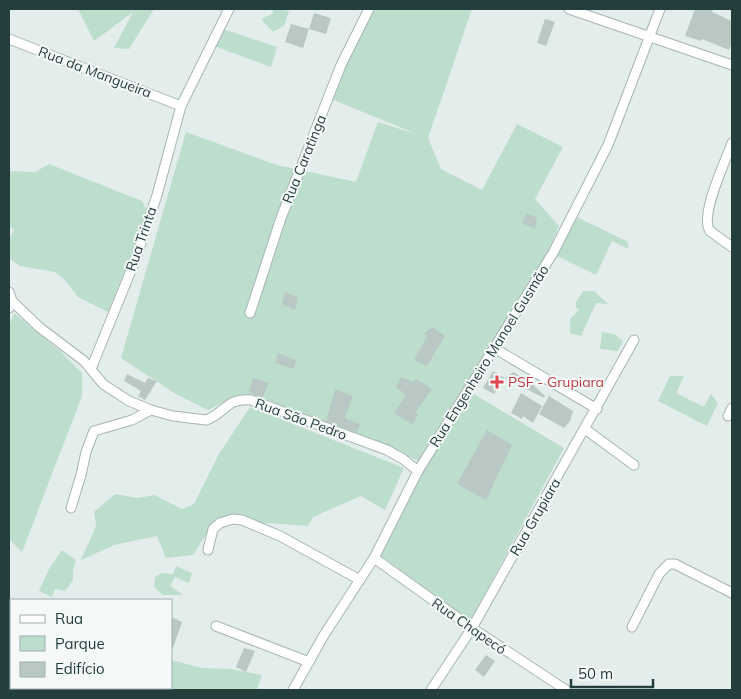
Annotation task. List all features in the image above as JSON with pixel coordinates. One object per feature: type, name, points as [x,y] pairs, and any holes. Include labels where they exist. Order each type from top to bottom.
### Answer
[{"type":"street","name":"Rua Trinta","points":[[91,369],[136,258],[157,195],[181,106],[229,9]]},
{"type":"street","name":"Rua Caratinga","points":[[250,313],[281,218],[342,65],[369,9]]},
{"type":"street","points":[[569,9],[732,65]]},
{"type":"street","name":"Rua Engenheiro Manoel Gusmão","points":[[293,690],[324,635],[374,558],[418,471],[553,253],[608,145],[660,9]]},
{"type":"street","name":"Rua da Mangueira","points":[[9,39],[181,106]]},
{"type":"street","points":[[732,143],[708,207],[708,228],[732,247]]},
{"type":"street","name":"Rua São Pedro","points":[[10,300],[39,327],[84,361],[104,384],[129,401],[151,410],[189,419],[206,420],[236,400],[251,400],[387,450],[403,459],[418,471]]},
{"type":"street","name":"Rua Grupiara","points":[[431,690],[472,628],[597,409],[634,340]]},
{"type":"street","points":[[494,348],[597,409]]},
{"type":"street","points":[[71,508],[94,430],[132,420],[151,410]]},
{"type":"street","points":[[585,430],[634,465]]},
{"type":"street","points":[[208,550],[214,529],[220,523],[233,519],[242,520],[280,536],[360,580]]},
{"type":"street","name":"Rua Chapecó","points":[[374,558],[472,628],[566,690]]},
{"type":"street","points":[[632,627],[659,574],[669,564],[675,564],[732,594]]},
{"type":"street","points":[[216,626],[309,662]]},
{"type":"green space","points":[[78,9],[154,9],[129,49],[114,48],[133,12],[94,41]]},
{"type":"green space","points":[[274,9],[289,11],[284,26],[273,32],[261,19],[272,14]]},
{"type":"green space","points":[[372,9],[472,9],[428,138],[441,169],[482,190],[517,124],[563,147],[535,199],[559,226],[536,281],[419,461],[273,402],[237,395],[208,410],[176,394],[121,358],[186,132],[277,165],[356,182],[378,122],[419,135],[329,98]]},
{"type":"green space","points":[[223,29],[277,47],[271,67],[214,46]]},
{"type":"green space","points":[[49,164],[142,201],[147,211],[108,312],[78,297],[65,280],[55,272],[20,266],[9,258],[9,239],[14,230],[9,226],[9,171],[35,172]]},
{"type":"green space","points":[[575,216],[628,242],[628,249],[612,241],[596,275],[555,255]]},
{"type":"green space","points":[[583,291],[594,291],[608,304],[596,303],[581,336],[570,333],[570,319],[579,310],[576,308],[576,302]]},
{"type":"green space","points":[[14,313],[62,353],[82,373],[82,396],[22,552],[9,539],[9,326]]},
{"type":"green space","points":[[602,332],[614,334],[623,341],[618,351],[600,349]]},
{"type":"green space","points":[[670,376],[684,376],[676,393],[704,407],[711,394],[718,403],[707,426],[658,401]]},
{"type":"green space","points":[[472,393],[564,448],[470,621],[380,555],[419,473]]},
{"type":"green space","points":[[250,407],[404,468],[385,510],[361,496],[313,517],[308,526],[216,519],[193,555],[166,558],[157,536],[114,545],[81,560],[96,526],[94,512],[115,494],[138,498],[154,495],[182,509],[194,504],[219,454]]},
{"type":"green space","points":[[62,550],[76,560],[73,580],[65,591],[55,589],[52,597],[39,591],[49,569]]},
{"type":"green space","points":[[176,566],[192,573],[189,583],[175,577],[170,586],[183,595],[163,595],[154,587],[155,577],[162,573],[173,574]]},
{"type":"green space","points":[[172,660],[202,668],[231,669],[262,675],[257,689],[145,690],[144,689],[172,689]]},
{"type":"building","points":[[695,9],[713,9],[712,12],[732,21],[732,42],[729,50],[702,39],[701,41],[685,36]]},
{"type":"building","points":[[314,13],[331,18],[326,34],[309,29]]},
{"type":"building","points":[[545,19],[555,22],[546,46],[537,43]]},
{"type":"building","points":[[291,24],[309,29],[303,48],[285,42]]},
{"type":"building","points":[[527,213],[537,218],[535,229],[522,223]]},
{"type":"building","points":[[285,292],[298,297],[295,310],[282,305]]},
{"type":"building","points":[[432,327],[445,336],[427,366],[414,360],[427,336],[424,334]]},
{"type":"building","points":[[278,353],[296,360],[294,369],[275,363]]},
{"type":"building","points":[[493,371],[505,378],[494,394],[483,388]]},
{"type":"building","points":[[513,372],[529,381],[545,396],[544,398],[505,378]]},
{"type":"building","points":[[127,374],[145,383],[148,378],[157,381],[145,400],[138,396],[141,391],[124,381]]},
{"type":"building","points":[[401,377],[414,382],[416,379],[432,389],[415,413],[418,414],[413,425],[394,413],[406,395],[396,387]]},
{"type":"building","points":[[253,378],[269,383],[262,398],[249,392]]},
{"type":"building","points":[[335,389],[353,396],[345,418],[360,424],[357,432],[326,421]]},
{"type":"building","points":[[521,393],[542,406],[533,423],[523,416],[522,419],[511,413]]},
{"type":"building","points":[[549,396],[573,411],[570,421],[564,428],[539,414]]},
{"type":"building","points":[[487,430],[512,445],[486,500],[457,484]]},
{"type":"building","points":[[172,617],[182,622],[172,648]]},
{"type":"building","points":[[244,648],[255,651],[246,672],[236,667]]},
{"type":"building","points":[[486,655],[495,661],[484,677],[475,670]]},
{"type":"place","name":"PSF - Grupiara","points":[[497,382]]}]
